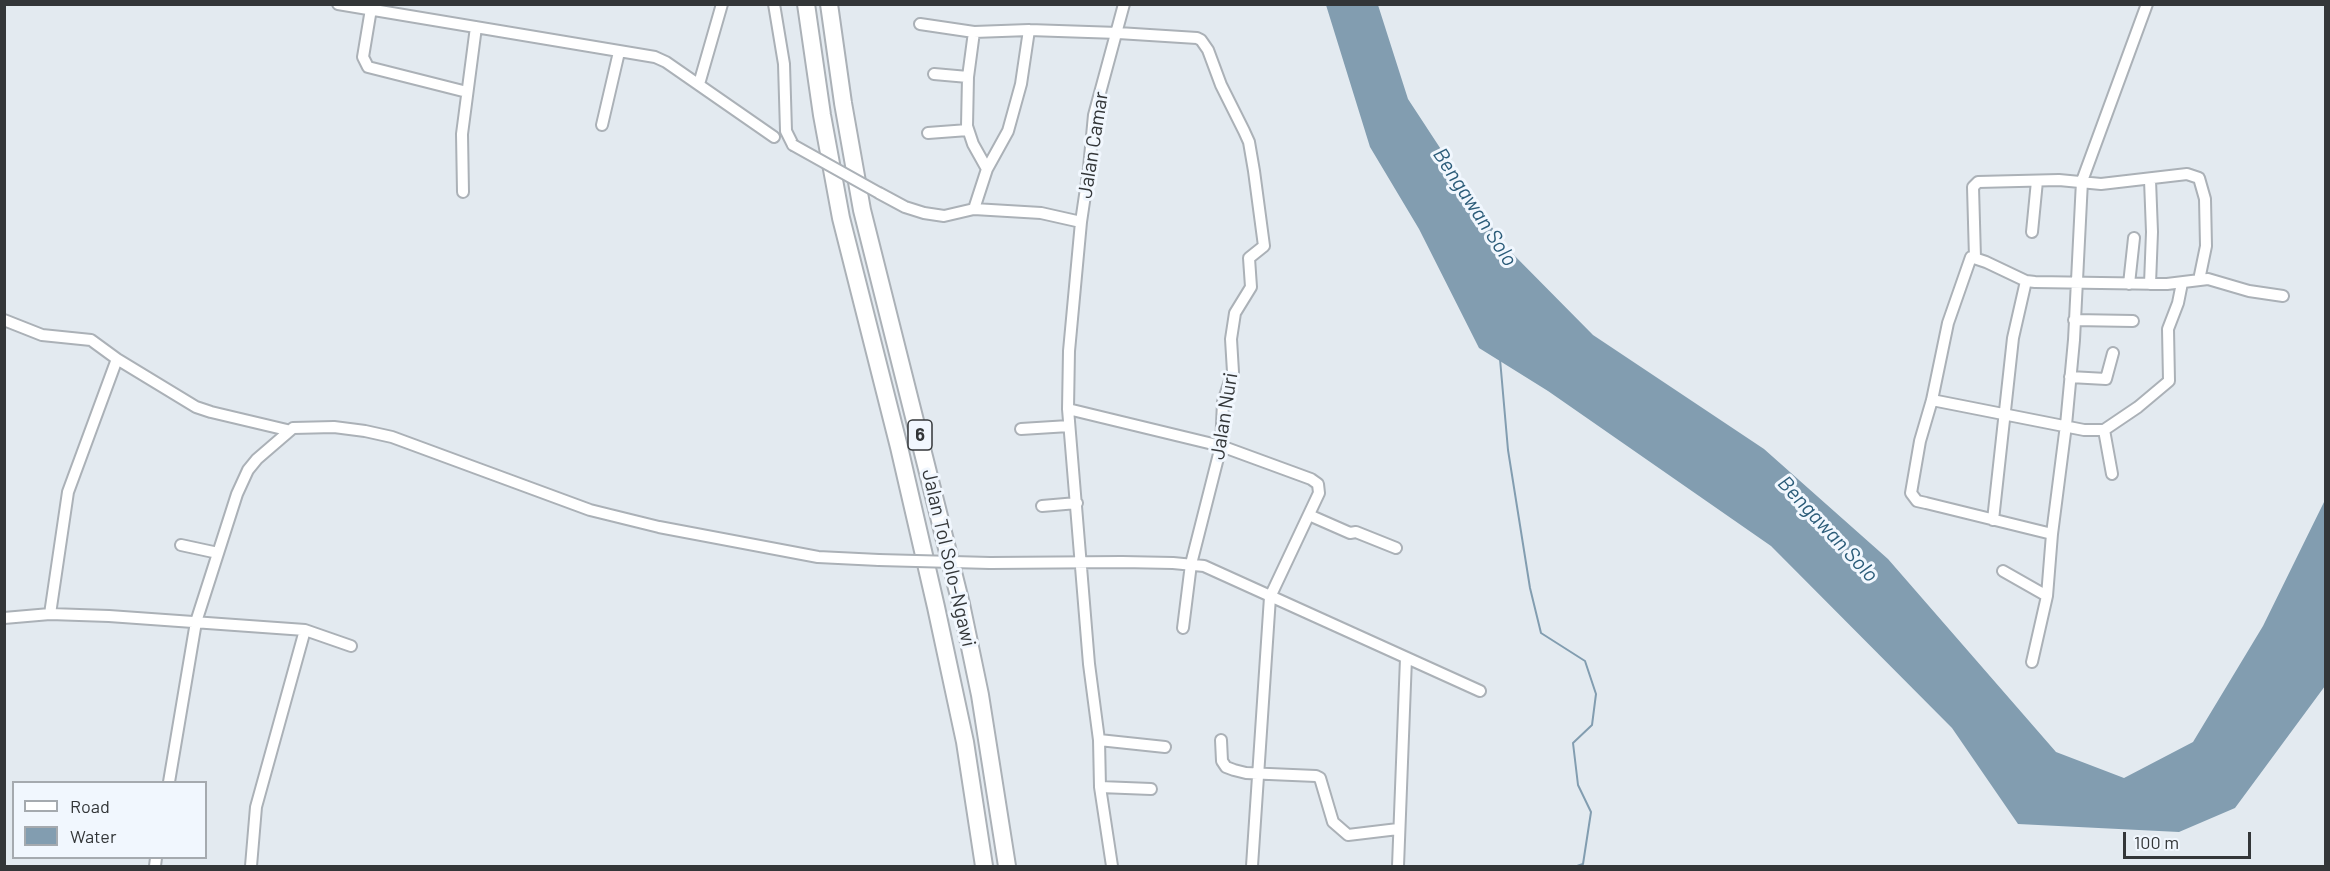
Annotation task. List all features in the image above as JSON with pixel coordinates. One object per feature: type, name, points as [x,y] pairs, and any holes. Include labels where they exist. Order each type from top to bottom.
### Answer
[{"type":"highway","name":"Jalan Tol Solo–Ngawi","points":[[806,4],[822,115],[841,218],[899,447],[941,630],[965,742],[984,867]]},
{"type":"highway","name":"Jalan Tol Solo–Ngawi","points":[[829,4],[843,103],[862,210],[961,604],[980,694],[1007,867]]},
{"type":"street","points":[[338,4],[660,60],[699,84],[774,137]]},
{"type":"street","points":[[699,84],[722,4]]},
{"type":"street","points":[[774,4],[784,64],[786,131],[794,145],[905,207],[924,213],[944,216],[974,209],[1041,213],[1080,222]]},
{"type":"street","name":"Jalan Camar","points":[[1112,867],[1100,787],[1099,740],[1089,664],[1068,409],[1069,351],[1080,222],[1089,168],[1094,115],[1124,4]]},
{"type":"street","points":[[2032,662],[2047,596],[2052,534],[2066,425],[2082,181],[2147,4]]},
{"type":"street","points":[[371,9],[363,53],[363,60],[368,67],[467,92]]},
{"type":"street","points":[[920,24],[974,32],[1029,30],[1118,33]]},
{"type":"street","points":[[463,192],[462,134],[476,27]]},
{"type":"street","points":[[974,209],[987,169],[1008,131],[1021,84],[1029,30]]},
{"type":"street","points":[[974,32],[968,77],[968,130],[987,169]]},
{"type":"street","name":"Jalan Nuri","points":[[1118,33],[1193,37],[1202,40],[1221,85],[1244,130],[1254,171],[1264,246],[1249,258],[1251,287],[1235,313],[1231,339],[1233,372],[1223,402],[1221,446],[1191,564],[1183,628]]},
{"type":"street","points":[[602,125],[619,52]]},
{"type":"street","points":[[934,74],[968,77]]},
{"type":"street","points":[[928,133],[968,130]]},
{"type":"street","points":[[1975,258],[1974,183],[1984,181],[2082,181],[2101,184],[2187,174],[2199,178],[2202,183],[2207,227],[2206,246],[2199,280]]},
{"type":"street","points":[[2150,180],[2152,232],[2150,284]]},
{"type":"street","points":[[2032,232],[2037,181]]},
{"type":"street","points":[[2129,284],[2134,238]]},
{"type":"street","points":[[2052,534],[1917,501],[1911,493],[1920,441],[1932,400],[1948,323],[1971,257],[2026,281],[2150,284],[2208,279],[2249,291],[2283,296]]},
{"type":"street","points":[[1993,520],[2013,338],[2026,281]]},
{"type":"street","points":[[1932,400],[2092,431],[2104,430],[2138,407],[2169,381],[2168,329],[2178,303],[2182,283]]},
{"type":"street","points":[[4,320],[42,335],[88,339],[196,407],[211,412],[287,430],[303,426],[334,427],[392,437],[590,510],[628,520],[818,557],[990,563],[1191,564],[1217,570],[1270,597],[1480,691]]},
{"type":"street","points":[[2074,320],[2133,321]]},
{"type":"street","points":[[2070,377],[2106,379],[2113,353]]},
{"type":"street","points":[[50,614],[68,492],[117,359]]},
{"type":"street","points":[[1068,409],[1221,446],[1314,480],[1318,484],[1318,493],[1270,597],[1252,867]]},
{"type":"street","points":[[1021,429],[1069,426]]},
{"type":"street","points":[[169,781],[196,622],[237,494],[248,470],[287,430]]},
{"type":"street","points":[[2104,430],[2112,474]]},
{"type":"street","points":[[1042,506],[1077,503]]},
{"type":"street","points":[[1308,515],[1350,533],[1356,532],[1396,548]]},
{"type":"street","points":[[181,545],[218,553]]},
{"type":"street","points":[[2003,571],[2047,596]]},
{"type":"street","points":[[4,618],[50,614],[305,630],[351,646]]},
{"type":"street","points":[[251,867],[256,807],[305,630]]},
{"type":"street","points":[[1398,867],[1406,658]]},
{"type":"street","points":[[1099,740],[1166,747]]},
{"type":"street","points":[[1221,740],[1221,758],[1224,766],[1234,770],[1320,778],[1333,822],[1348,835],[1398,830]]},
{"type":"street","points":[[1100,787],[1151,789]]},
{"type":"water","name":"Bengawan Solo","points":[[1326,5],[1378,5],[1408,99],[1503,244],[1593,335],[1764,449],[1888,559],[2056,752],[2124,778],[2193,742],[2263,626],[2325,500],[2325,686],[2235,808],[2179,832],[2018,824],[1952,728],[1771,546],[1548,391],[1479,348],[1419,229],[1370,147]]},
{"type":"waterway","points":[[1500,359],[1508,450],[1530,588],[1541,633],[1585,661],[1596,694],[1592,725],[1573,743],[1578,785],[1591,812],[1583,864],[1577,866]]}]
